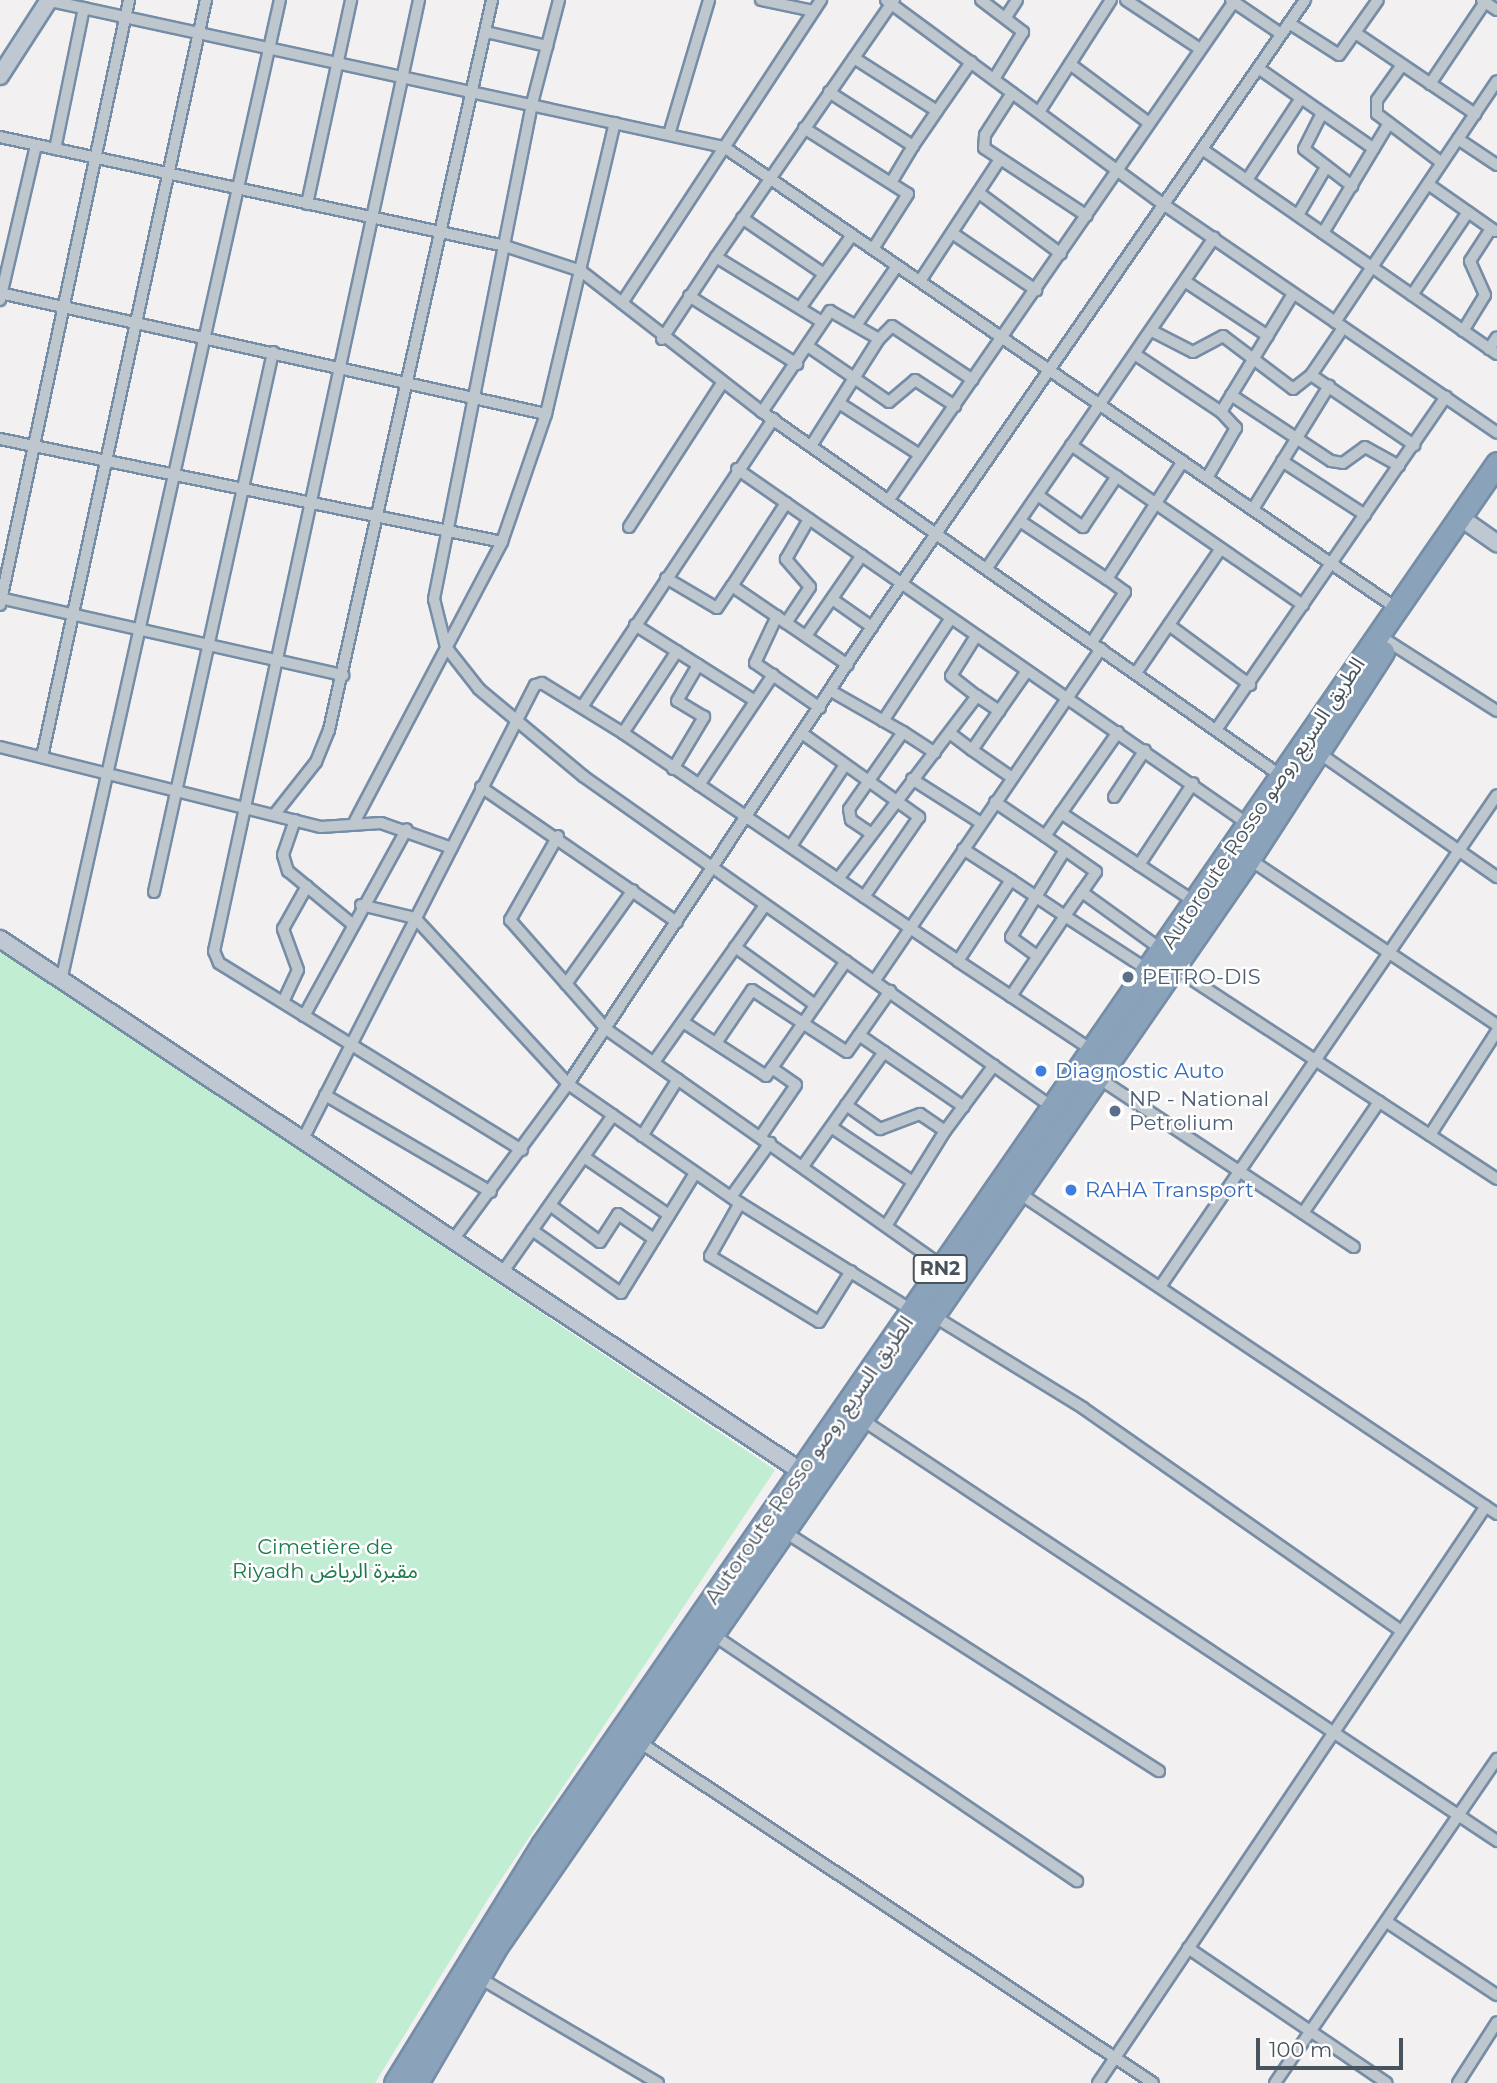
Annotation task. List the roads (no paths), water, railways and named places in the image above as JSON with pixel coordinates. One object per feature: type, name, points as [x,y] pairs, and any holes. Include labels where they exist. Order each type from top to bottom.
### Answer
[{"type":"highway","name":"Autoroute Rosso الطريق السريع روصو","points":[[395,2083],[480,1937],[799,1469],[1019,1193],[1097,1077],[1167,959],[1195,902],[1497,463]]},
{"type":"highway","name":"Autoroute Rosso الطريق السريع روصو","points":[[417,2083],[478,1977],[712,1634],[821,1485],[864,1421],[922,1312],[942,1266],[1148,970],[1167,959],[1250,859],[1389,642],[1497,489]]},
{"type":"street","points":[[0,76],[48,0],[270,46],[615,123],[670,131],[724,147],[1396,608]]},
{"type":"street","points":[[129,0],[0,600],[210,640],[343,674]]},
{"type":"street","points":[[42,757],[166,173],[206,0]]},
{"type":"street","points":[[61,981],[280,0]]},
{"type":"street","points":[[307,204],[351,0]]},
{"type":"street","points":[[419,0],[215,958],[522,1150]]},
{"type":"street","points":[[274,815],[316,762],[343,674],[380,517],[492,0]]},
{"type":"street","points":[[559,0],[532,104],[477,397],[434,599],[446,647],[462,673],[513,720],[711,869],[890,991],[1052,1107]]},
{"type":"street","points":[[670,131],[709,0]]},
{"type":"street","points":[[761,0],[813,11]]},
{"type":"street","points":[[622,303],[821,0]]},
{"type":"street","points":[[981,0],[1006,17],[1023,36],[994,79]]},
{"type":"street","points":[[1006,17],[1017,0]]},
{"type":"street","points":[[1039,112],[1111,0]]},
{"type":"street","points":[[1126,0],[1200,49]]},
{"type":"street","points":[[453,1240],[522,1150],[606,1029],[902,583],[1305,0]]},
{"type":"street","points":[[1289,23],[1339,55],[1357,34],[1378,0]]},
{"type":"street","points":[[662,339],[890,1],[1163,204],[1497,433]]},
{"type":"street","points":[[888,501],[1061,254],[1233,1],[1281,34]]},
{"type":"street","points":[[1430,84],[1483,1],[1497,10]]},
{"type":"street","points":[[55,149],[84,8]]},
{"type":"street","points":[[486,32],[547,46]]},
{"type":"street","points":[[1357,34],[1475,114]]},
{"type":"street","points":[[854,58],[937,111]]},
{"type":"street","points":[[892,181],[971,62]]},
{"type":"street","points":[[1070,64],[1149,124]]},
{"type":"street","points":[[1402,65],[1375,109],[1389,123],[1442,163]]},
{"type":"street","points":[[1258,68],[1374,149]]},
{"type":"street","points":[[1152,331],[1193,352],[1223,336],[1293,389],[1311,375],[1372,267],[1497,80]]},
{"type":"street","points":[[829,92],[913,146]]},
{"type":"street","points":[[1012,93],[982,142],[1000,159],[1087,216]]},
{"type":"street","points":[[1247,180],[1301,98]]},
{"type":"street","points":[[1322,113],[1304,149],[1325,169],[1352,186]]},
{"type":"street","points":[[355,821],[502,542],[546,414],[615,123]]},
{"type":"street","points":[[1323,233],[1389,123]]},
{"type":"street","points":[[804,128],[892,181],[908,198],[873,249]]},
{"type":"street","points":[[0,137],[505,246],[581,271],[662,339],[762,412],[1281,776]]},
{"type":"street","points":[[1458,139],[1497,165]]},
{"type":"street","points":[[36,145],[0,296],[135,322],[546,414]]},
{"type":"street","points":[[1202,149],[1493,351],[1497,337]]},
{"type":"street","points":[[920,281],[1000,159]]},
{"type":"street","points":[[1298,215],[1325,169]]},
{"type":"street","points":[[1428,184],[1494,231],[1470,261],[1485,295],[1463,331]]},
{"type":"street","points":[[979,193],[1061,254]]},
{"type":"street","points":[[1412,295],[1468,212]]},
{"type":"street","points":[[742,218],[824,274]]},
{"type":"street","points":[[952,233],[1036,290]]},
{"type":"street","points":[[800,308],[852,235]]},
{"type":"street","points":[[987,568],[1214,239]]},
{"type":"street","points":[[716,257],[822,322]]},
{"type":"street","points":[[857,324],[897,266]]},
{"type":"street","points":[[1185,282],[1268,336]]},
{"type":"street","points":[[1221,412],[1293,294]]},
{"type":"street","points":[[689,296],[797,364]]},
{"type":"street","points":[[762,412],[797,364],[822,322],[835,311],[879,339]]},
{"type":"street","points":[[811,446],[879,339],[892,326],[973,380]]},
{"type":"street","points":[[808,347],[893,402],[915,380],[955,405]]},
{"type":"street","points":[[154,892],[179,790],[273,352]]},
{"type":"street","points":[[1136,355],[1221,412],[1236,428],[1207,478]]},
{"type":"street","points":[[1311,375],[1414,445]]},
{"type":"street","points":[[629,527],[722,383]]},
{"type":"street","points":[[1253,509],[1329,386]]},
{"type":"street","points":[[1231,395],[1338,463],[1365,447],[1399,466]]},
{"type":"street","points":[[1216,730],[1250,685],[1446,397]]},
{"type":"street","points":[[839,404],[920,455]]},
{"type":"street","points":[[582,707],[737,469],[773,419]]},
{"type":"street","points":[[0,439],[502,542]]},
{"type":"street","points":[[1071,445],[1303,605]]},
{"type":"street","points":[[1107,579],[1154,502],[1183,461]]},
{"type":"street","points":[[1282,461],[1365,515]]},
{"type":"street","points":[[737,469],[1066,698],[1194,783],[1248,824]]},
{"type":"street","points":[[1039,496],[1083,527],[1117,477]]},
{"type":"street","points":[[666,578],[717,608],[786,503]]},
{"type":"street","points":[[809,519],[786,559],[810,587],[753,657],[820,708]]},
{"type":"street","points":[[874,980],[1066,698],[1125,592],[1020,521]]},
{"type":"street","points":[[1471,525],[1497,542]]},
{"type":"street","points":[[1136,673],[1220,550]]},
{"type":"street","points":[[806,636],[862,555]]},
{"type":"street","points":[[732,586],[848,665]]},
{"type":"street","points":[[832,598],[872,628]]},
{"type":"street","points":[[883,720],[951,618]]},
{"type":"street","points":[[635,625],[755,701]]},
{"type":"street","points":[[1170,625],[1250,685]]},
{"type":"street","points":[[976,636],[951,676],[999,711]]},
{"type":"street","points":[[1389,642],[1497,711]]},
{"type":"street","points":[[623,733],[677,651]]},
{"type":"street","points":[[673,769],[704,717],[677,701],[698,665]]},
{"type":"street","points":[[972,750],[1027,671]]},
{"type":"street","points":[[699,785],[772,674]]},
{"type":"street","points":[[302,1141],[452,848],[513,720],[542,683],[623,733],[1092,1050]]},
{"type":"street","points":[[831,691],[934,753]]},
{"type":"street","points":[[838,879],[895,800],[951,734],[977,696]]},
{"type":"street","points":[[870,833],[848,816],[867,780],[903,732]]},
{"type":"street","points":[[1045,836],[1118,732]]},
{"type":"street","points":[[803,734],[919,817],[864,897]]},
{"type":"street","points":[[951,734],[1011,777]]},
{"type":"street","points":[[0,747],[330,828],[355,821],[407,830],[452,848]]},
{"type":"street","points":[[1114,797],[1145,750]]},
{"type":"street","points":[[1318,753],[1497,877]]},
{"type":"street","points":[[791,846],[845,765]]},
{"type":"street","points":[[912,779],[981,823]]},
{"type":"street","points":[[1139,866],[1194,783]]},
{"type":"street","points":[[481,787],[558,836],[677,922]]},
{"type":"street","points":[[1160,1287],[1497,795]]},
{"type":"street","points":[[995,802],[1096,872],[1011,996]]},
{"type":"street","points":[[1061,813],[1195,902]]},
{"type":"street","points":[[295,820],[284,863],[352,924]]},
{"type":"street","points":[[304,1016],[361,905],[407,830]]},
{"type":"street","points":[[558,836],[509,915],[606,1029],[942,1266]]},
{"type":"street","points":[[963,849],[1148,970]]},
{"type":"street","points":[[1037,956],[1011,937],[1032,894],[1065,850]]},
{"type":"street","points":[[1250,859],[1497,1025]]},
{"type":"street","points":[[958,961],[1010,880]]},
{"type":"street","points":[[282,1002],[298,975],[283,929],[307,886]]},
{"type":"street","points":[[566,984],[633,890]]},
{"type":"street","points":[[1082,892],[1167,959],[1497,1180]]},
{"type":"street","points":[[361,905],[415,918],[568,1084],[642,1136],[735,1200],[851,1272],[1094,1415],[1401,1631]]},
{"type":"street","points":[[654,1062],[765,905]]},
{"type":"street","points":[[0,939],[821,1485]]},
{"type":"street","points":[[735,947],[815,1005]]},
{"type":"street","points":[[683,1022],[766,1076],[846,961]]},
{"type":"street","points":[[716,1044],[751,990],[847,1052],[890,991]]},
{"type":"street","points":[[1430,1135],[1497,1031]]},
{"type":"street","points":[[859,1035],[964,1107]]},
{"type":"street","points":[[803,1166],[884,1052]]},
{"type":"street","points":[[886,1226],[945,1131],[994,1065]]},
{"type":"street","points":[[772,1068],[796,1085],[735,1200],[710,1256],[819,1322],[851,1272]]},
{"type":"street","points":[[1097,1077],[1354,1247]]},
{"type":"street","points":[[642,1136],[678,1079]]},
{"type":"street","points":[[325,1095],[491,1192]]},
{"type":"street","points":[[1303,1213],[1379,1102]]},
{"type":"street","points":[[846,1105],[880,1129],[919,1115],[945,1131]]},
{"type":"street","points":[[502,1273],[613,1115]]},
{"type":"street","points":[[831,1127],[913,1182]]},
{"type":"street","points":[[584,1157],[669,1215]]},
{"type":"street","points":[[533,1230],[621,1293],[695,1172]]},
{"type":"street","points":[[1019,1193],[1497,1514]]},
{"type":"street","points":[[550,1205],[600,1242],[618,1214],[654,1239]]},
{"type":"street","points":[[864,1421],[1497,1841]]},
{"type":"street","points":[[1098,2083],[1486,1506]]},
{"type":"street","points":[[785,1532],[1159,1771]]},
{"type":"street","points":[[712,1634],[1077,1881]]},
{"type":"street","points":[[638,1741],[1153,2083]]},
{"type":"street","points":[[1275,2083],[1497,1759]]},
{"type":"street","points":[[1387,1922],[1497,1995]]},
{"type":"street","points":[[1188,1948],[1308,2032],[1387,2083]]},
{"type":"street","points":[[478,1977],[658,2083]]},
{"type":"street","points":[[1458,2083],[1497,2022]]},
{"type":"place","name":"PETRO-DIS","points":[[1128,977]]},
{"type":"place","name":"Diagnostic Auto","points":[[1041,1071]]},
{"type":"place","name":"NP - National Petrolium","points":[[1115,1111]]},
{"type":"place","name":"RAHA Transport","points":[[1071,1190]]},
{"type":"park label","name":"Cimetière de Riyadh مقبرة الرياض","points":[[325,1559]]}]
